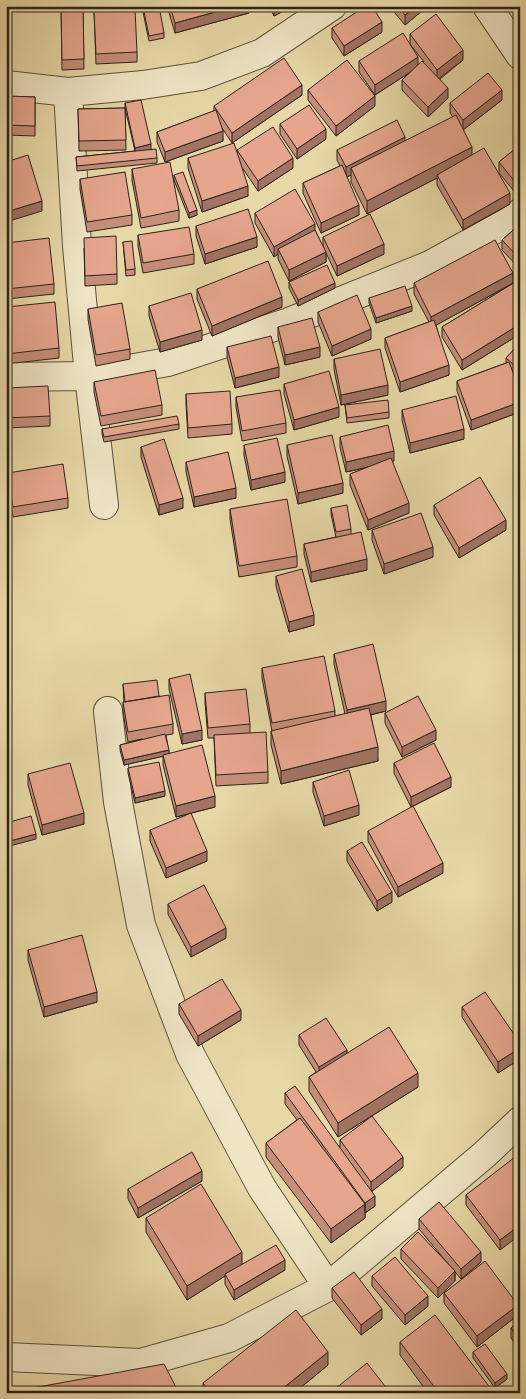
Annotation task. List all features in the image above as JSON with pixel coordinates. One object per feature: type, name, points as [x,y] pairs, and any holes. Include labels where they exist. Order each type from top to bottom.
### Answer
[{"type":"street","points":[[6,85],[68,92],[143,86],[201,76],[262,53],[332,6]]},
{"type":"street","points":[[486,6],[520,55]]},
{"type":"street","points":[[68,92],[77,246],[89,376],[104,505]]},
{"type":"street","points":[[6,377],[89,376],[168,362],[290,322],[430,265],[510,221],[520,213]]},
{"type":"street","points":[[108,711],[118,802],[141,925],[190,1054],[262,1188],[328,1287]]},
{"type":"street","points":[[6,1357],[141,1363],[229,1338],[328,1287],[478,1160],[520,1121]]},
{"type":"building","points":[[61,6],[83,6],[84,59],[62,60]]},
{"type":"building","points":[[159,6],[164,33],[149,36],[143,7]]},
{"type":"building","points":[[170,6],[237,6],[175,23]]},
{"type":"building","points":[[366,6],[372,6],[382,22],[344,46],[332,28]]},
{"type":"building","points":[[398,6],[416,6],[405,15]]},
{"type":"building","points":[[135,9],[137,52],[96,54],[94,11]]},
{"type":"building","points":[[436,14],[463,50],[437,70],[410,34]]},
{"type":"building","points":[[403,33],[418,57],[375,85],[359,61]]},
{"type":"building","points":[[284,58],[302,85],[232,133],[214,106]]},
{"type":"building","points":[[347,60],[375,96],[336,126],[308,90]]},
{"type":"building","points":[[422,61],[448,88],[428,107],[402,80]]},
{"type":"building","points":[[488,73],[502,90],[463,120],[450,103]]},
{"type":"building","points":[[6,96],[35,97],[35,126],[6,125]]},
{"type":"building","points":[[141,100],[151,144],[135,148],[125,103]]},
{"type":"building","points":[[309,105],[326,129],[297,149],[280,124]]},
{"type":"building","points":[[125,108],[126,140],[79,141],[78,109]]},
{"type":"building","points":[[216,110],[223,131],[165,152],[157,132]]},
{"type":"building","points":[[456,115],[472,147],[367,201],[351,168]]},
{"type":"building","points":[[397,120],[405,137],[346,167],[337,150]]},
{"type":"building","points":[[273,127],[293,158],[258,181],[237,150]]},
{"type":"building","points":[[234,143],[248,186],[202,201],[188,158]]},
{"type":"building","points":[[520,145],[520,187],[519,187],[499,162]]},
{"type":"building","points":[[484,148],[510,193],[463,220],[437,175]]},
{"type":"building","points":[[156,149],[157,158],[77,166],[76,157]]},
{"type":"building","points":[[28,155],[42,201],[6,212],[6,162]]},
{"type":"building","points":[[170,162],[179,210],[141,218],[132,169]]},
{"type":"building","points":[[342,165],[359,205],[321,223],[303,183]]},
{"type":"building","points":[[125,172],[132,215],[87,222],[80,179]]},
{"type":"building","points":[[183,172],[197,210],[189,213],[174,175]]},
{"type":"building","points":[[295,189],[315,224],[274,247],[255,213]]},
{"type":"building","points":[[248,209],[257,237],[205,254],[196,226]]},
{"type":"building","points":[[370,214],[384,244],[337,266],[323,237]]},
{"type":"building","points":[[520,224],[520,259],[502,240]]},
{"type":"building","points":[[189,227],[194,254],[143,263],[138,235]]},
{"type":"building","points":[[315,230],[326,252],[289,270],[278,249]]},
{"type":"building","points":[[116,236],[117,274],[85,276],[84,238]]},
{"type":"building","points":[[49,238],[54,284],[6,289],[6,243]]},
{"type":"building","points":[[495,240],[513,273],[431,317],[414,283]]},
{"type":"building","points":[[132,241],[135,269],[126,270],[123,242]]},
{"type":"building","points":[[268,261],[282,297],[212,326],[197,289]]},
{"type":"building","points":[[327,265],[335,283],[298,300],[289,282]]},
{"type":"building","points":[[520,279],[520,324],[462,360],[442,327]]},
{"type":"building","points":[[405,286],[412,306],[376,318],[369,298]]},
{"type":"building","points":[[191,293],[202,330],[160,342],[149,306]]},
{"type":"building","points":[[357,295],[371,329],[332,346],[318,312]]},
{"type":"building","points":[[55,302],[59,348],[6,354],[6,307]]},
{"type":"building","points":[[122,303],[130,349],[96,355],[88,309]]},
{"type":"building","points":[[312,318],[320,347],[285,355],[278,327]]},
{"type":"building","points":[[434,320],[449,365],[400,382],[385,338]]},
{"type":"building","points":[[271,336],[279,367],[235,378],[227,347]]},
{"type":"building","points":[[520,343],[520,370],[506,358]]},
{"type":"building","points":[[380,349],[388,385],[341,395],[334,359]]},
{"type":"building","points":[[509,362],[520,391],[520,402],[471,420],[457,381]]},
{"type":"building","points":[[155,370],[162,405],[101,416],[94,382]]},
{"type":"building","points":[[329,371],[339,407],[294,420],[284,384]]},
{"type":"building","points":[[48,386],[50,416],[6,418],[6,388]]},
{"type":"building","points":[[280,390],[286,423],[242,431],[236,397]]},
{"type":"building","points":[[230,391],[232,424],[188,428],[186,394]]},
{"type":"building","points":[[456,396],[464,429],[410,443],[402,410]]},
{"type":"building","points":[[388,400],[389,412],[347,418],[345,405]]},
{"type":"building","points":[[177,416],[179,424],[104,437],[102,429]]},
{"type":"building","points":[[388,425],[394,451],[346,462],[340,437]]},
{"type":"building","points":[[332,435],[343,483],[298,493],[287,445]]},
{"type":"building","points":[[277,438],[285,472],[251,480],[244,445]]},
{"type":"building","points":[[164,439],[183,498],[159,505],[141,447]]},
{"type":"building","points":[[228,452],[236,488],[194,497],[186,462]]},
{"type":"building","points":[[391,458],[409,503],[368,520],[350,474]]},
{"type":"building","points":[[63,464],[68,498],[13,507],[8,473]]},
{"type":"building","points":[[520,476],[520,487],[516,478]]},
{"type":"building","points":[[480,477],[506,520],[459,548],[434,505]]},
{"type":"building","points":[[287,499],[297,556],[239,566],[230,509]]},
{"type":"building","points":[[347,505],[351,529],[336,532],[331,508]]},
{"type":"building","points":[[421,513],[433,547],[384,564],[372,530]]},
{"type":"building","points":[[361,532],[367,559],[311,572],[304,544]]},
{"type":"building","points":[[302,569],[314,615],[289,622],[276,576]]},
{"type":"building","points":[[373,644],[386,701],[347,710],[334,654]]},
{"type":"building","points":[[324,656],[335,711],[272,723],[262,668]]},
{"type":"building","points":[[190,674],[202,730],[182,734],[169,679]]},
{"type":"building","points":[[157,680],[159,696],[125,702],[123,684]]},
{"type":"building","points":[[246,689],[250,724],[208,728],[205,693]]},
{"type":"building","points":[[169,695],[173,724],[128,732],[123,702]]},
{"type":"building","points":[[418,696],[436,730],[402,747],[385,713]]},
{"type":"building","points":[[369,708],[378,747],[281,771],[271,731]]},
{"type":"building","points":[[266,732],[268,772],[216,775],[214,735]]},
{"type":"building","points":[[165,734],[169,750],[124,760],[120,745]]},
{"type":"building","points":[[434,743],[451,777],[411,797],[394,763]]},
{"type":"building","points":[[202,745],[215,796],[176,806],[163,755]]},
{"type":"building","points":[[159,762],[165,791],[135,798],[128,768]]},
{"type":"building","points":[[70,763],[84,813],[42,825],[28,774]]},
{"type":"building","points":[[349,770],[359,805],[324,816],[313,782]]},
{"type":"building","points":[[413,806],[443,863],[398,887],[368,831]]},
{"type":"building","points":[[191,813],[207,851],[166,868],[150,830]]},
{"type":"building","points":[[31,816],[36,834],[6,842],[6,823]]},
{"type":"building","points":[[362,842],[392,892],[377,901],[347,851]]},
{"type":"building","points":[[204,885],[226,928],[191,947],[168,904]]},
{"type":"building","points":[[82,935],[97,992],[44,1007],[28,950]]},
{"type":"building","points":[[222,979],[241,1010],[198,1036],[179,1004]]},
{"type":"building","points":[[485,992],[520,1043],[520,1048],[498,1062],[462,1007]]},
{"type":"building","points":[[326,1018],[347,1050],[319,1067],[299,1035]]},
{"type":"building","points":[[389,1027],[418,1073],[338,1123],[309,1077]]},
{"type":"building","points":[[295,1086],[375,1196],[365,1203],[285,1093]]},
{"type":"building","points":[[372,1116],[403,1157],[371,1182],[340,1140]]},
{"type":"building","points":[[300,1118],[365,1204],[331,1229],[266,1143]]},
{"type":"building","points":[[192,1152],[202,1171],[138,1208],[128,1189]]},
{"type":"building","points":[[515,1157],[520,1163],[520,1225],[500,1240],[466,1195]]},
{"type":"building","points":[[201,1184],[242,1252],[187,1286],[146,1218]]},
{"type":"building","points":[[439,1202],[481,1252],[461,1269],[419,1219]]},
{"type":"building","points":[[418,1232],[455,1271],[438,1288],[401,1249]]},
{"type":"building","points":[[276,1245],[285,1260],[234,1290],[225,1274]]},
{"type":"building","points":[[395,1257],[428,1296],[405,1315],[372,1276]]},
{"type":"building","points":[[485,1261],[518,1305],[477,1336],[444,1293]]},
{"type":"building","points":[[354,1272],[382,1309],[361,1325],[332,1288]]},
{"type":"building","points":[[296,1310],[328,1352],[277,1393],[211,1393],[203,1383]]},
{"type":"building","points":[[435,1315],[494,1393],[439,1393],[400,1342]]},
{"type":"building","points":[[520,1322],[520,1340],[511,1328]]},
{"type":"building","points":[[485,1344],[507,1374],[495,1383],[473,1352]]},
{"type":"building","points":[[367,1363],[388,1390],[385,1393],[330,1393]]},
{"type":"building","points":[[164,1364],[179,1393],[29,1393],[27,1389]]}]
